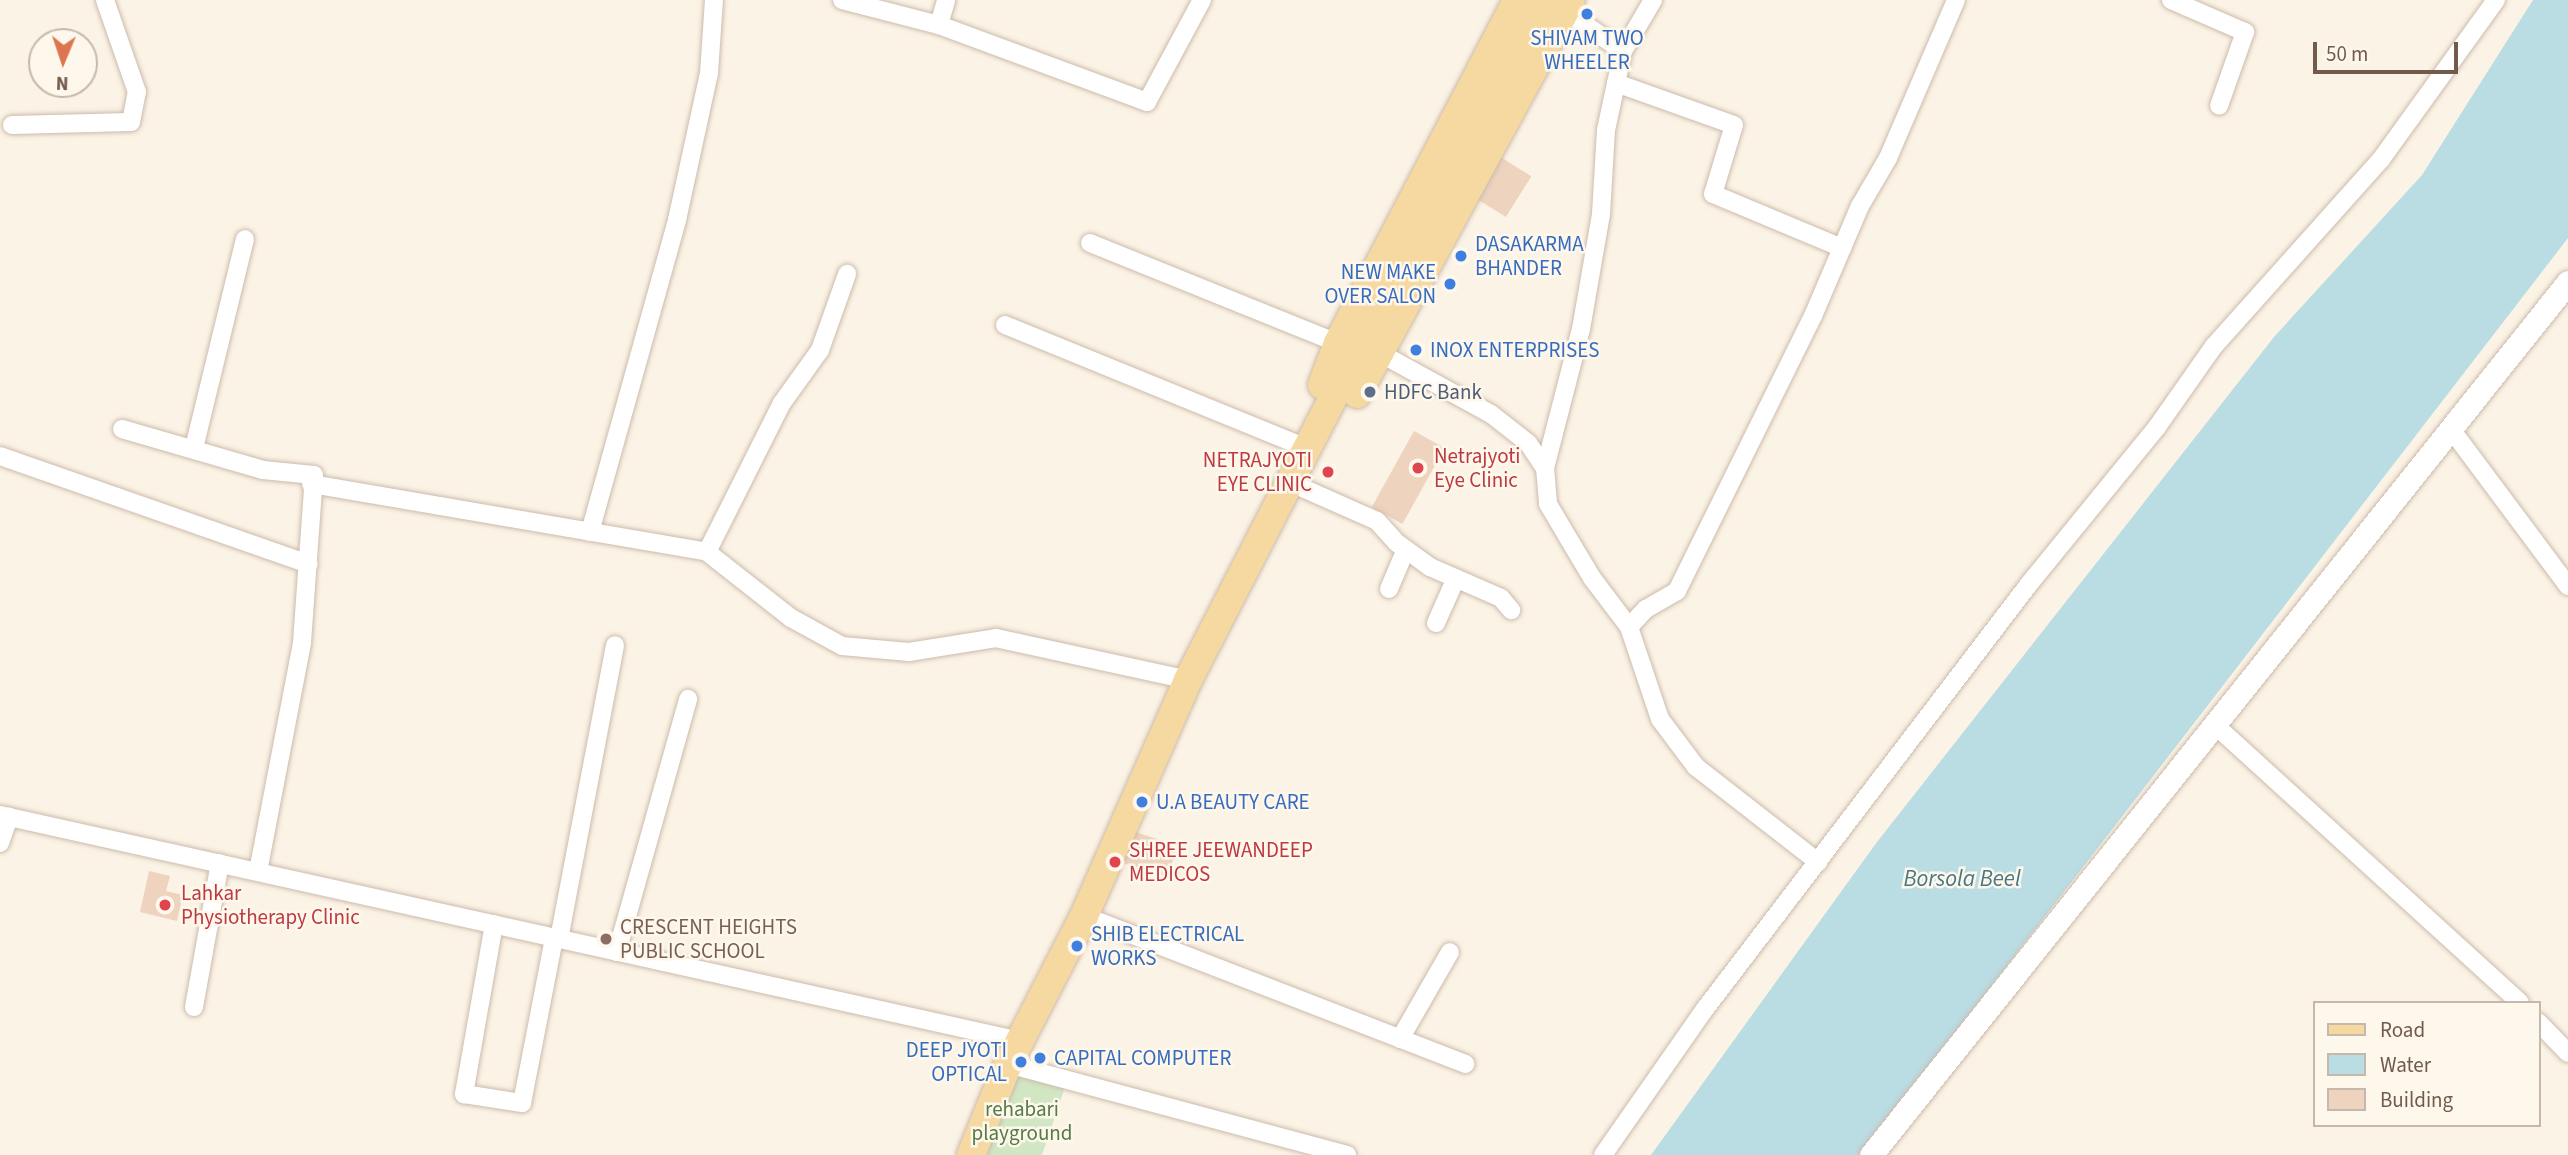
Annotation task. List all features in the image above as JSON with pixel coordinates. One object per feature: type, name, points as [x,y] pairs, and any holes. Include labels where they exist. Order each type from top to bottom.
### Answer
[{"type":"main road","points":[[1320,422],[1316,400],[1338,343],[1517,0]]},
{"type":"main road","points":[[1320,422],[1350,407],[1561,4]]},
{"type":"main road","points":[[971,1155],[1014,1052],[1084,916],[1188,680],[1289,482],[1346,373],[1561,4]]},
{"type":"street","points":[[12,125],[131,122],[137,92],[105,0]]},
{"type":"street","points":[[590,532],[677,220],[709,73],[714,0]]},
{"type":"street","points":[[842,0],[939,25],[1147,102],[1202,0]]},
{"type":"street","points":[[939,25],[946,0]]},
{"type":"street","points":[[1653,0],[1623,51],[1606,130],[1601,214],[1581,329],[1545,468],[1548,504],[1592,578],[1629,627],[1660,719],[1696,767],[1818,862]]},
{"type":"street","points":[[1629,627],[1646,609],[1677,590],[1888,158],[1956,0]]},
{"type":"street","points":[[2172,0],[2245,32],[2219,106]]},
{"type":"street","points":[[1603,1155],[1704,1009],[2029,584],[2157,427],[2214,346],[2382,158],[2496,0]]},
{"type":"street","points":[[1561,4],[1623,51]]},
{"type":"street","points":[[1616,83],[1734,124],[1713,194],[1842,248]]},
{"type":"street","points":[[194,448],[245,239]]},
{"type":"street","points":[[1090,243],[1338,343]]},
{"type":"street","points":[[707,552],[782,403],[820,351],[847,274]]},
{"type":"street","points":[[1871,1155],[2568,282]]},
{"type":"street","points":[[1005,325],[1307,448]]},
{"type":"street","points":[[1378,352],[1491,414],[1528,443],[1545,468]]},
{"type":"street","points":[[122,429],[263,470],[314,475],[311,484],[309,564],[302,643],[258,872]]},
{"type":"street","points":[[2451,429],[2568,586]]},
{"type":"street","points":[[0,456],[309,564]]},
{"type":"street","points":[[1289,482],[1377,521],[1406,549],[1456,578],[1501,598],[1511,610]]},
{"type":"street","points":[[311,484],[707,552],[790,618],[842,646],[909,652],[996,638],[1188,680]]},
{"type":"street","points":[[1389,589],[1406,549]]},
{"type":"street","points":[[1436,623],[1456,578]]},
{"type":"street","points":[[494,924],[464,1094],[522,1102],[615,646]]},
{"type":"street","points":[[617,952],[688,699]]},
{"type":"street","points":[[2216,726],[2518,1001]]},
{"type":"street","points":[[0,843],[4,816],[557,938],[1014,1052],[1347,1155]]},
{"type":"street","points":[[194,1007],[220,863]]},
{"type":"street","points":[[1084,916],[1465,1064]]},
{"type":"street","points":[[1400,1039],[1450,951]]},
{"type":"street","points":[[2540,1024],[2568,1054]]},
{"type":"green space","name":"rehabari playground","points":[[1009,1072],[1065,1087],[1042,1155],[977,1155]]},
{"type":"water","name":"Borsola Beel","points":[[2533,0],[2568,0],[2568,238],[1861,1155],[1651,1155],[1877,842],[2274,337],[2422,175]]},
{"type":"building","points":[[1494,153],[1531,176],[1506,217],[1469,194]]},
{"type":"building","points":[[1414,431],[1445,448],[1402,524],[1372,507]]},
{"type":"building","points":[[1132,831],[1178,846],[1167,877],[1122,862]]},
{"type":"building","points":[[149,871],[170,876],[166,891],[183,895],[177,921],[140,912]]},
{"type":"place","name":"SHIVAM TWO WHEELER","points":[[1587,14]]},
{"type":"place","name":"DASAKARMA BHANDER","points":[[1461,256]]},
{"type":"place","name":"NEW MAKE OVER SALON","points":[[1450,284]]},
{"type":"place","name":"INOX ENTERPRISES","points":[[1416,350]]},
{"type":"place","name":"HDFC Bank","points":[[1370,392]]},
{"type":"place","name":"Netrajyoti Eye Clinic","points":[[1418,468]]},
{"type":"place","name":"NETRAJYOTI EYE CLINIC","points":[[1328,472]]},
{"type":"place","name":"U.A BEAUTY CARE","points":[[1142,802]]},
{"type":"place","name":"SHREE JEEWANDEEP MEDICOS","points":[[1115,862]]},
{"type":"place","name":"Lahkar Physiotherapy Clinic","points":[[165,905]]},
{"type":"place","name":"CRESCENT HEIGHTS PUBLIC SCHOOL","points":[[606,939]]},
{"type":"place","name":"SHIB ELECTRICAL WORKS","points":[[1077,946]]},
{"type":"place","name":"CAPITAL COMPUTER","points":[[1040,1058]]},
{"type":"place","name":"DEEP JYOTI OPTICAL","points":[[1021,1062]]}]
